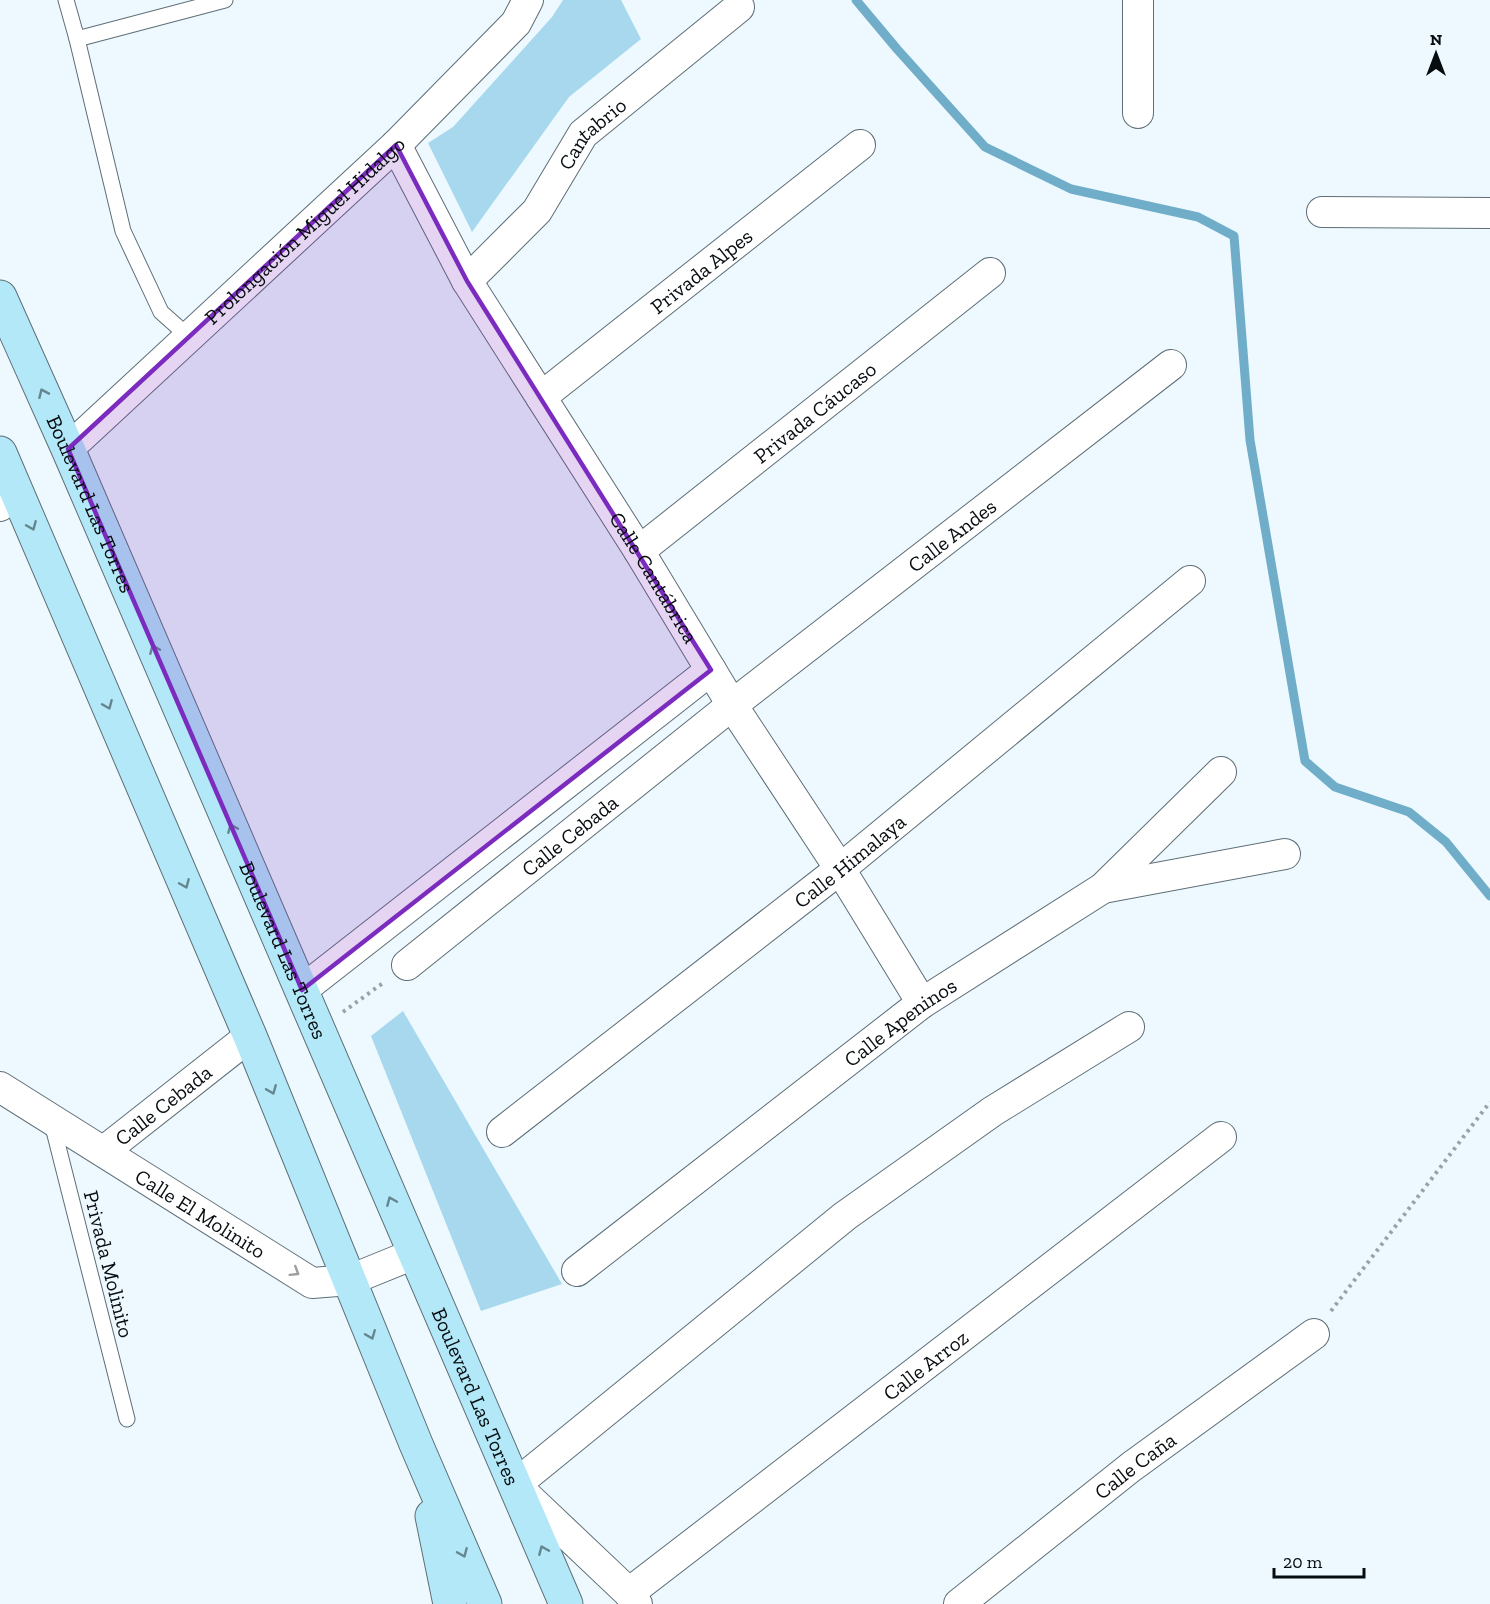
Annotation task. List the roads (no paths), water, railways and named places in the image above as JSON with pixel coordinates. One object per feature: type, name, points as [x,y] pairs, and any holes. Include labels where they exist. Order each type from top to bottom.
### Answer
[{"type":"main road","name":"Boulevard Las Torres","points":[[0,297],[68,449],[566,1604]]},
{"type":"main road","points":[[0,453],[9,499],[250,1036],[416,1444],[485,1604]]},
{"type":"main road","points":[[416,1444],[450,1604]]},
{"type":"street","name":"Prolongación Miguel Hidalgo","points":[[68,449],[396,145],[516,24],[528,0]]},
{"type":"street","points":[[1138,0],[1138,112]]},
{"type":"street","name":"Cantabrio","points":[[467,281],[537,211],[583,134],[739,7]]},
{"type":"street","name":"Calle Cantábrica","points":[[396,145],[467,281],[639,551],[732,705],[840,870],[922,1003]]},
{"type":"street","name":"Privada Alpes","points":[[541,397],[860,145]]},
{"type":"street","points":[[1322,212],[1490,213]]},
{"type":"street","name":"Privada Cáucaso","points":[[639,551],[990,273]]},
{"type":"street","name":"Calle Andes","points":[[732,705],[1171,365]]},
{"type":"street","name":"Calle Himalaya","points":[[502,1132],[840,870],[1191,581]]},
{"type":"street","points":[[302,990],[711,670]]},
{"type":"street","name":"Calle Cebada","points":[[407,965],[732,705]]},
{"type":"street","name":"Calle Apeninos","points":[[577,1271],[922,1003],[1103,888],[1221,772]]},
{"type":"street","points":[[1103,888],[1285,854]]},
{"type":"street","points":[[633,1599],[515,1485],[845,1216],[993,1111],[1129,1027]]},
{"type":"street","name":"Calle Cebada","points":[[104,1152],[250,1036]]},
{"type":"street","name":"Calle El Molinito","points":[[0,1087],[312,1283],[350,1280],[414,1254]]},
{"type":"street","name":"Calle Arroz","points":[[633,1599],[1221,1137]]},
{"type":"street","name":"Calle Caña","points":[[959,1604],[1131,1467],[1314,1334]]},
{"type":"lane","points":[[66,0],[123,231],[161,312],[189,337]]},
{"type":"lane","points":[[77,39],[225,0]]},
{"type":"lane","name":"Privada Molinito","points":[[51,1120],[127,1419]]},
{"type":"waterway","points":[[856,0],[985,147],[1071,189],[1198,217],[1234,236],[1250,440],[1305,761],[1335,787],[1409,812],[1446,842],[1490,896]]}]
